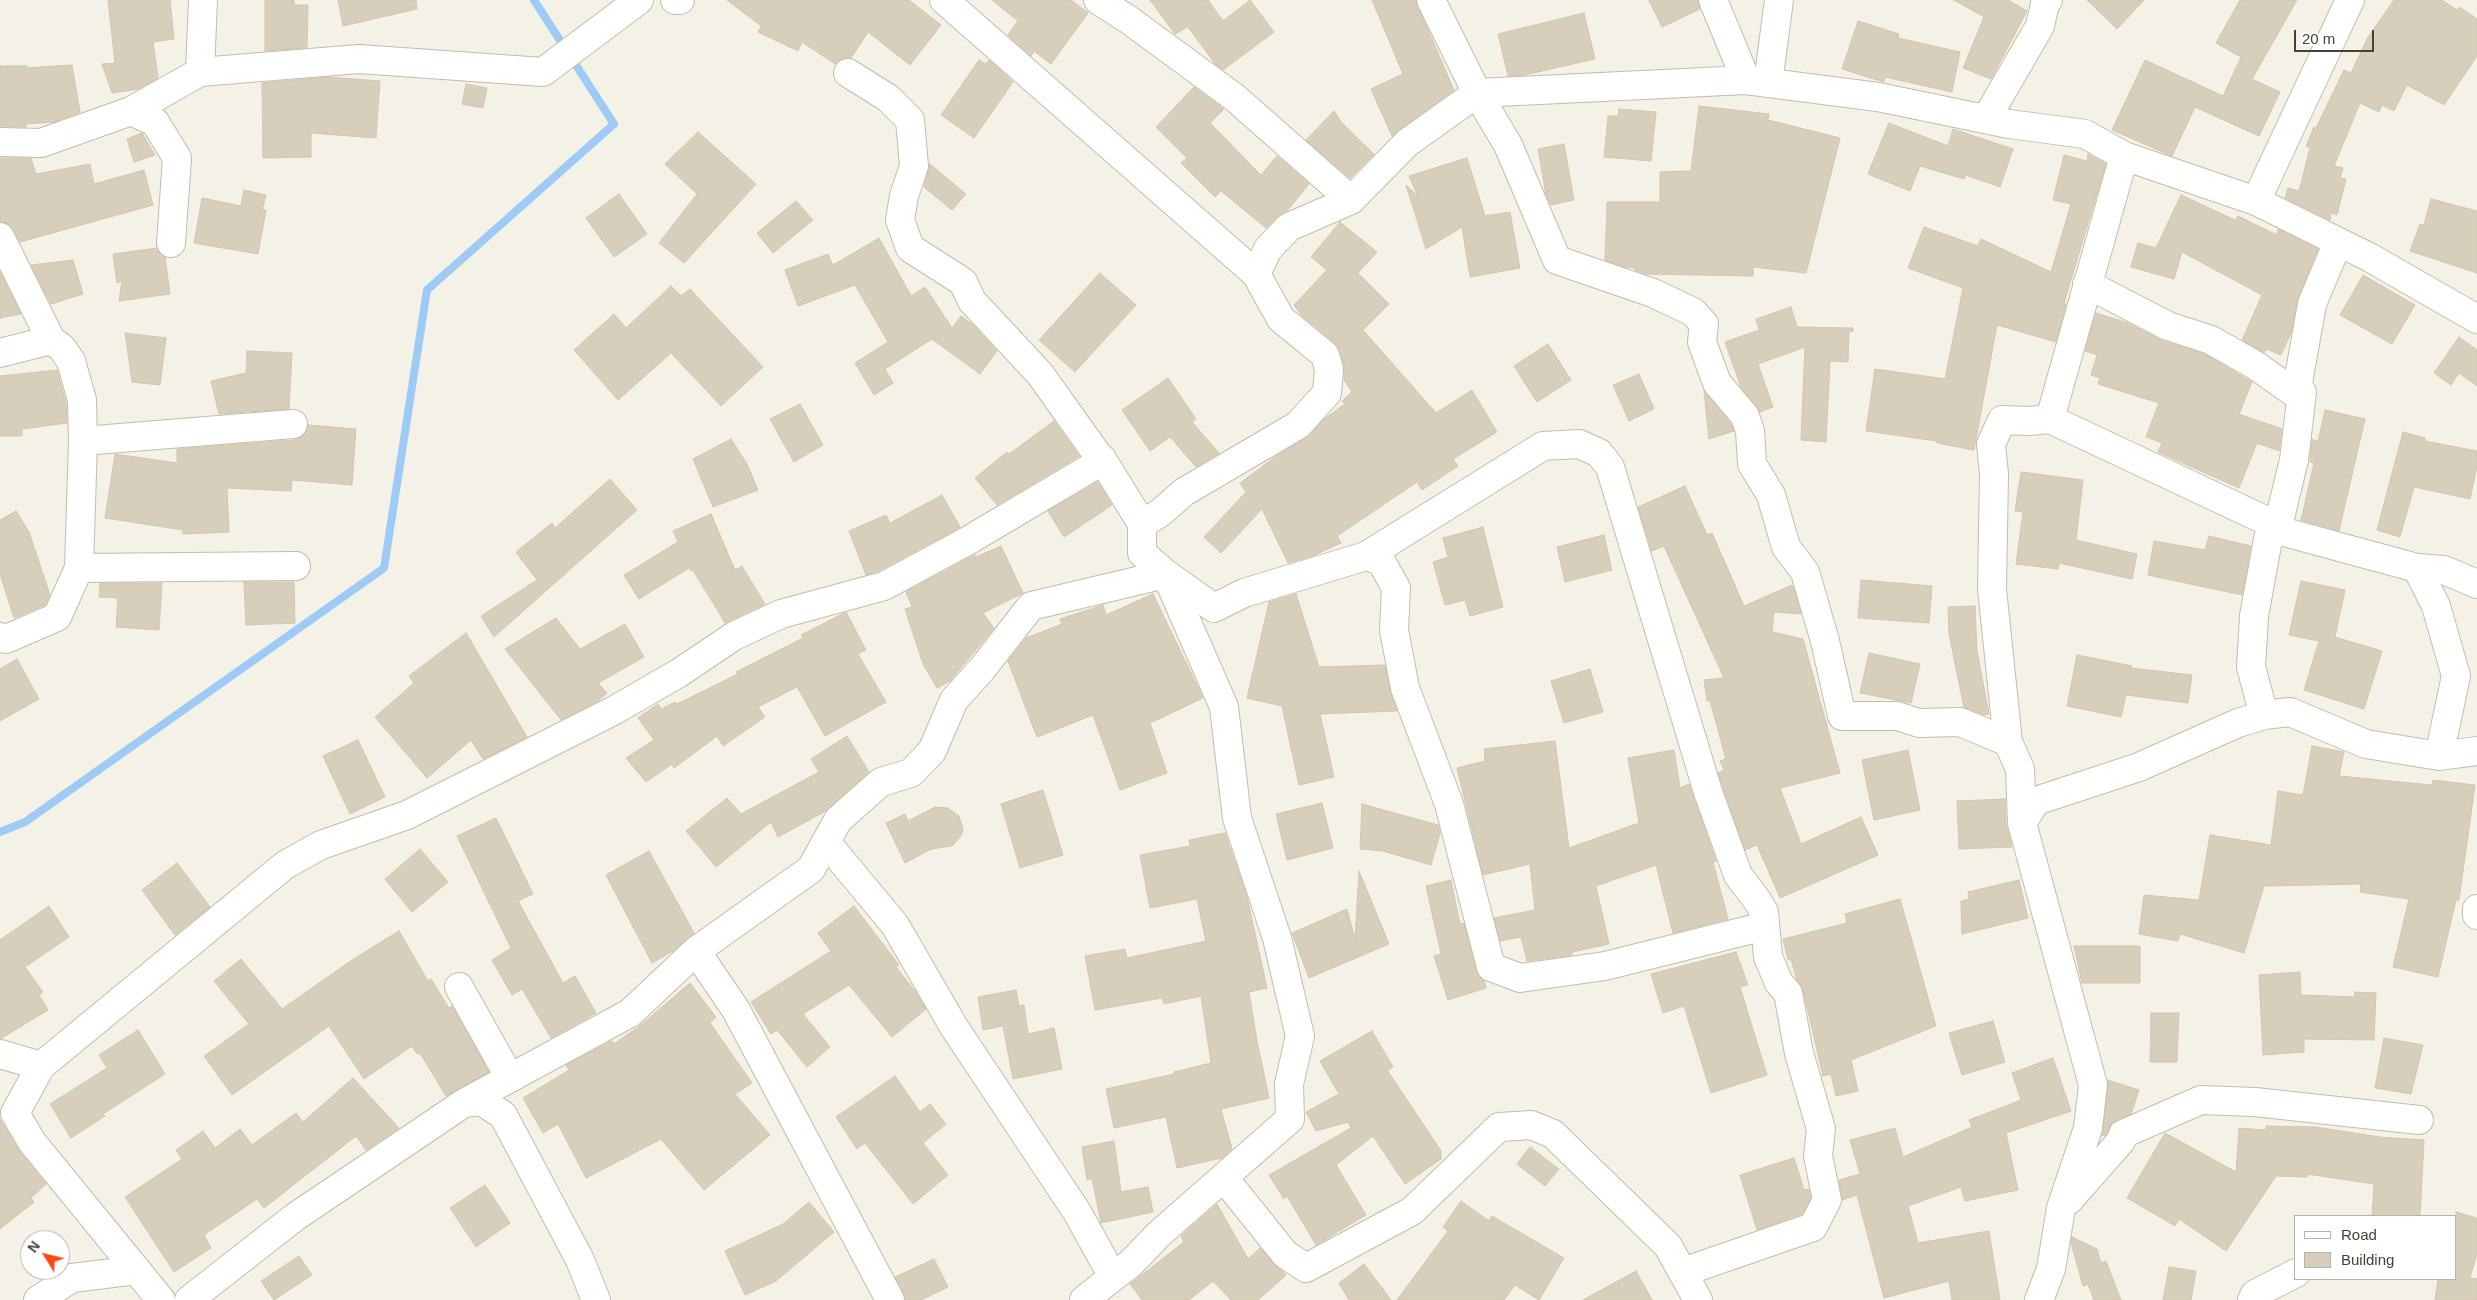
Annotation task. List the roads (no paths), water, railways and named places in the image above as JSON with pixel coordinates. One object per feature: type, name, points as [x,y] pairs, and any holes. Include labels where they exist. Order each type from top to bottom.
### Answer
[{"type":"street","points":[[200,72],[203,0]]},
{"type":"street","points":[[0,142],[41,143],[131,111],[200,72],[359,59],[543,72],[639,0]]},
{"type":"street","points":[[675,0],[680,0]]},
{"type":"street","points":[[944,0],[1256,274],[1281,319],[1325,355],[1329,369],[1327,393],[1298,425],[1184,492],[1160,513],[1142,524]]},
{"type":"street","points":[[1098,0],[1234,97],[1351,200]]},
{"type":"street","points":[[1431,0],[1477,92],[1508,145],[1557,260],[1653,293],[1693,312],[1704,324],[1702,342],[1716,383],[1745,416],[1750,431],[1752,464],[1771,495],[1786,547],[1805,572],[1825,641],[1842,716],[1897,716],[1919,722],[1960,722],[2008,742]]},
{"type":"street","points":[[1713,0],[1757,81]]},
{"type":"street","points":[[1757,81],[1779,0]]},
{"type":"street","points":[[1986,119],[2040,26],[2045,4],[2048,0]]},
{"type":"street","points":[[2256,201],[2350,0]]},
{"type":"street","points":[[848,73],[888,98],[910,120],[914,166],[904,196],[900,220],[910,248],[963,282],[972,301],[1040,374],[1102,461]]},
{"type":"street","points":[[1256,274],[1268,249],[1289,227],[1351,200],[1408,143],[1477,92],[1757,81],[1878,96],[1986,119],[2085,134],[2124,156],[2256,201],[2370,257],[2477,319]]},
{"type":"street","points":[[131,111],[155,122],[178,158],[171,243]]},
{"type":"street","points":[[2050,419],[2124,156]]},
{"type":"street","points":[[0,237],[51,340],[62,348],[71,361],[82,400],[83,441],[79,568],[57,617],[6,639],[0,637]]},
{"type":"street","points":[[2296,394],[2312,304],[2338,242]]},
{"type":"street","points":[[2087,284],[2168,326],[2210,340],[2255,365],[2296,394]]},
{"type":"street","points":[[0,353],[51,340]]},
{"type":"street","points":[[2264,715],[2251,667],[2254,616],[2274,526],[2294,460],[2302,392],[2296,394]]},
{"type":"street","points":[[2039,1300],[2051,1268],[2061,1208],[2088,1128],[2093,1085],[2022,822],[2020,769],[2008,742],[1992,589],[1994,474],[1991,444],[2002,420],[2029,421],[2050,419],[2274,526],[2417,568],[2444,570],[2477,584]]},
{"type":"street","points":[[83,441],[293,424]]},
{"type":"street","points":[[161,1300],[32,1142],[15,1113],[40,1066],[284,864],[321,845],[407,815],[570,733],[670,678],[734,636],[773,618],[884,586],[969,540],[1102,461],[1102,458],[1142,524],[1142,553],[1166,574],[1214,608],[1244,593],[1366,556],[1542,446],[1579,444],[1599,453],[1610,467],[1708,792],[1738,875],[1764,912],[1768,957],[1779,983],[1788,993],[1799,1053],[1821,1129],[1818,1156],[1828,1200],[1813,1227],[1683,1272]]},
{"type":"street","points":[[1366,556],[1381,561],[1396,588],[1394,630],[1405,688],[1449,804],[1491,966],[1520,978],[1605,966],[1765,926]]},
{"type":"street","points":[[79,568],[296,566]]},
{"type":"street","points":[[2417,568],[2436,606],[2456,676],[2439,756]]},
{"type":"street","points":[[189,1300],[294,1217],[464,1103],[630,1014],[696,951],[811,869],[838,820],[881,782],[912,773],[932,752],[954,700],[982,669],[1031,606],[1166,574]]},
{"type":"street","points":[[1084,1300],[1113,1277],[1290,1119],[1289,1084],[1300,1036],[1277,938],[1237,818],[1224,707],[1166,574]]},
{"type":"street","points":[[2022,822],[2036,801],[2139,767],[2238,723],[2264,715],[2290,712],[2366,744],[2439,756],[2477,751]]},
{"type":"street","points":[[826,842],[895,925],[954,1027],[1076,1212],[1113,1277]]},
{"type":"street","points":[[2477,909],[2477,915]]},
{"type":"street","points":[[696,951],[736,1010],[890,1300]]},
{"type":"street","points":[[459,987],[510,1078]]},
{"type":"street","points":[[0,1054],[40,1066]]},
{"type":"street","points":[[2061,1208],[2121,1141],[2123,1134],[2201,1100],[2255,1102],[2419,1120]]},
{"type":"street","points":[[464,1103],[481,1101],[503,1115],[580,1260],[596,1300]]},
{"type":"street","points":[[1224,1178],[1285,1254],[1306,1268],[1412,1210],[1499,1127],[1531,1125],[1553,1134],[1668,1246],[1698,1300]]},
{"type":"street","points":[[38,1300],[72,1278],[137,1270]]},
{"type":"street","points":[[2252,1300],[2256,1294],[2294,1274]]},
{"type":"waterway","points":[[0,832],[25,822],[384,568],[427,290],[614,124],[534,0]]}]
